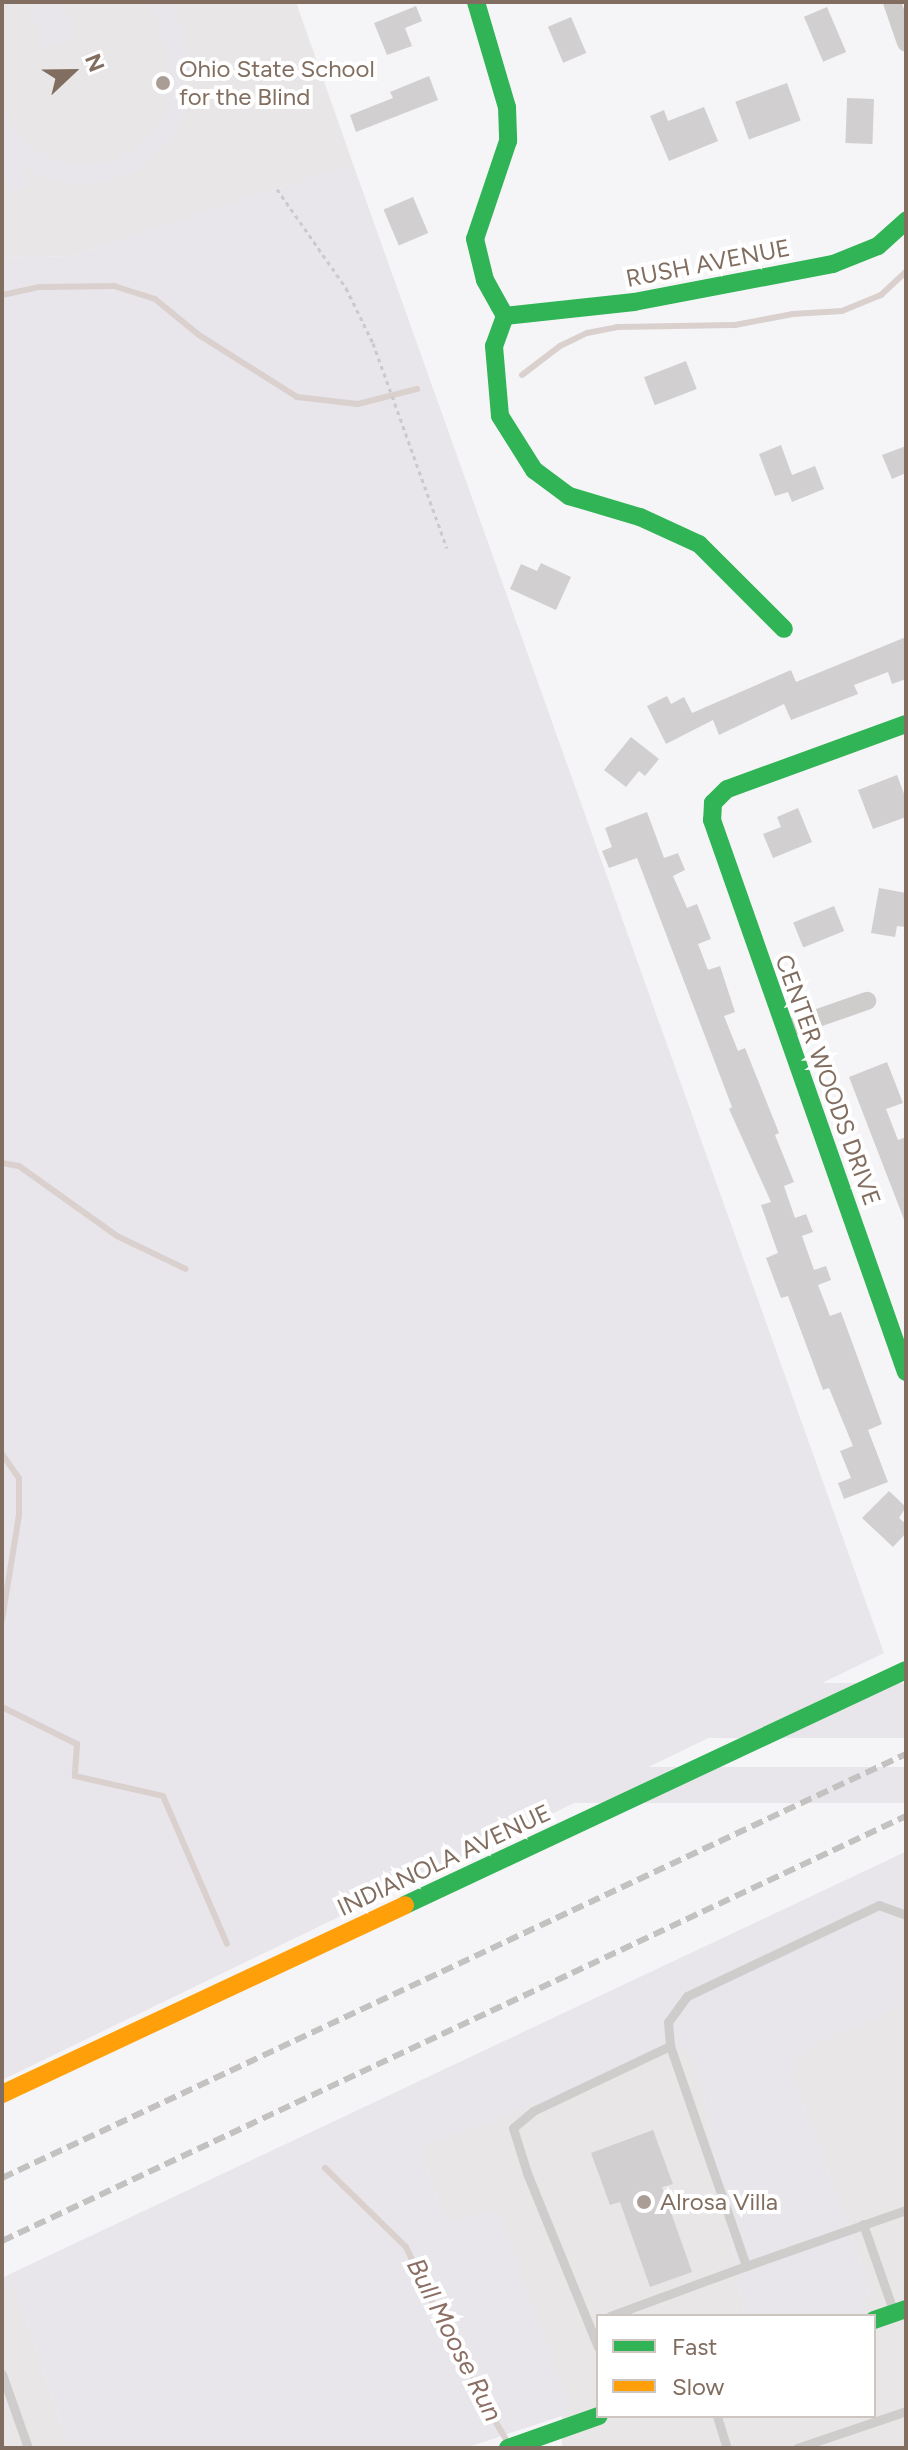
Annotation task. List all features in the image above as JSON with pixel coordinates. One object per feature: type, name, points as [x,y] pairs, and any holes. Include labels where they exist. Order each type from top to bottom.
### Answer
[{"type":"street","points":[[476,2],[501,76],[507,107],[508,141],[475,239],[485,280],[505,316],[494,346],[500,416],[534,470],[569,496],[640,517],[699,544],[784,629]]},
{"type":"street","points":[[892,2],[906,43]]},
{"type":"street","name":"RUSH AVENUE","points":[[505,316],[634,302],[833,264],[878,246],[906,221]]},
{"type":"street","name":"CENTER WOODS DRIVE","points":[[906,724],[745,781],[727,789],[713,803],[715,837],[906,1372]]},
{"type":"street","points":[[786,1029],[867,1001]]},
{"type":"street","name":"INDIANOLA AVENUE","points":[[2,2094],[906,1670]]},
{"type":"street","points":[[876,2319],[900,2311]]},
{"type":"street","points":[[515,2446],[596,2417]]},
{"type":"lane","points":[[746,2266],[670,2046],[668,2022],[687,1996],[879,1905],[906,1915]]},
{"type":"lane","points":[[593,2322],[527,2173],[513,2128],[533,2111],[670,2046]]},
{"type":"lane","points":[[615,2314],[906,2210]]},
{"type":"lane","points":[[863,2224],[900,2311]]},
{"type":"lane","points":[[2,2374],[28,2448]]},
{"type":"lane","points":[[797,2448],[906,2411]]},
{"type":"lane","points":[[718,2418],[727,2448]]},
{"type":"path","points":[[277,189],[346,288],[373,343],[447,548]]},
{"type":"shaded area","name":"Ohio State School for the Blind","points":[[2,2],[296,2],[353,164],[72,256],[2,258]]},
{"type":"shaded area","points":[[29,2],[61,2],[73,36],[44,46]]},
{"type":"shaded area","points":[[152,2],[171,2],[189,59],[191,76],[186,110],[172,139],[135,172],[103,183],[70,183],[38,174],[21,164],[29,187],[11,193],[2,166],[2,108],[14,130],[34,150],[72,165],[113,162],[137,149],[157,129],[169,104],[173,77]]},
{"type":"shaded area","points":[[353,164],[884,1653],[2,2080],[2,258],[72,256]]},
{"type":"shaded area","points":[[2,1683],[906,1683],[906,1738],[2,1738]]},
{"type":"shaded area","points":[[2,1767],[906,1767],[906,1803],[2,1803]]},
{"type":"shaded area","points":[[905,1852],[906,2005],[819,2042],[797,2058],[793,2076],[866,2276],[868,2294],[861,2312],[745,2314],[701,2083],[688,2047],[418,2148],[443,2213],[454,2222],[492,2212],[502,2222],[569,2405],[562,2416],[465,2448],[70,2448],[10,2274]]},
{"type":"shaded area","points":[[906,2005],[906,2448],[562,2448],[562,2416],[568,2405],[492,2212],[454,2222],[443,2213],[418,2148],[688,2046],[701,2083],[745,2314],[596,2314],[596,2418],[876,2418],[876,2314],[856,2314],[861,2312],[868,2294],[866,2276],[793,2076],[797,2058],[819,2042]]},
{"type":"shaded area","points":[[10,2274],[70,2448],[2,2448],[2,2278]]},
{"type":"building","points":[[416,6],[422,21],[405,28],[412,46],[387,55],[374,23]]},
{"type":"building","points":[[827,7],[846,52],[823,62],[804,17]]},
{"type":"building","points":[[571,17],[586,53],[563,63],[548,27]]},
{"type":"building","points":[[429,76],[438,100],[356,132],[350,115],[393,98],[390,92]]},
{"type":"building","points":[[787,83],[801,121],[749,139],[735,102]]},
{"type":"building","points":[[847,98],[874,99],[872,144],[845,143]]},
{"type":"building","points":[[704,107],[718,141],[669,161],[650,116],[664,110],[668,121]]},
{"type":"building","points":[[413,197],[428,233],[399,245],[384,210]]},
{"type":"building","points":[[686,361],[697,389],[655,405],[644,377]]},
{"type":"building","points":[[781,445],[792,475],[815,466],[824,489],[792,502],[788,492],[775,496],[759,454]]},
{"type":"building","points":[[906,446],[906,473],[892,479],[882,455]]},
{"type":"building","points":[[541,563],[571,577],[556,610],[510,589],[521,564],[537,571]]},
{"type":"building","points":[[906,637],[906,679],[892,684],[888,672],[854,685],[858,694],[791,720],[784,704],[719,735],[713,720],[666,744],[647,706],[667,696],[671,704],[684,697],[692,713],[791,670],[796,682]]},
{"type":"building","points":[[631,737],[659,759],[645,776],[639,771],[626,787],[604,770]]},
{"type":"building","points":[[897,775],[906,799],[906,817],[873,829],[858,790]]},
{"type":"building","points":[[798,808],[812,842],[773,858],[763,834],[781,827],[777,817]]},
{"type":"building","points":[[647,812],[664,858],[678,853],[685,870],[673,876],[687,908],[697,904],[711,939],[698,944],[708,970],[720,966],[735,1012],[724,1016],[738,1051],[745,1048],[779,1133],[775,1135],[794,1182],[784,1186],[795,1218],[806,1214],[813,1232],[802,1236],[814,1270],[826,1266],[831,1280],[818,1285],[830,1316],[841,1312],[882,1424],[868,1430],[888,1482],[844,1499],[838,1483],[851,1478],[840,1451],[853,1446],[829,1388],[823,1390],[788,1296],[781,1298],[766,1258],[778,1253],[761,1205],[771,1202],[729,1109],[732,1107],[637,858],[609,868],[602,851],[612,847],[605,828]]},
{"type":"building","points":[[879,888],[906,893],[906,927],[897,926],[895,937],[871,933]]},
{"type":"building","points":[[834,906],[844,931],[803,948],[793,922]]},
{"type":"building","points":[[887,1062],[903,1103],[886,1109],[898,1140],[906,1137],[905,1222],[849,1077]]},
{"type":"building","points":[[889,1491],[906,1507],[899,1518],[906,1524],[906,1533],[893,1547],[862,1518]]},
{"type":"building","points":[[653,2130],[673,2184],[662,2187],[692,2272],[650,2287],[620,2202],[610,2205],[591,2153]]},
{"type":"waterway","points":[[522,375],[560,346],[587,333],[617,327],[735,325],[793,314],[842,311],[881,295],[906,272]]},
{"type":"waterway","points":[[2,295],[41,287],[114,286],[155,299],[199,335],[297,397],[358,404],[417,389]]},
{"type":"waterway","points":[[2,1163],[19,1166],[117,1236],[186,1269]]},
{"type":"waterway","points":[[2,1454],[19,1478],[19,1515],[2,1620]]},
{"type":"waterway","points":[[2,1707],[77,1744],[75,1776],[163,1796],[227,1944]]},
{"type":"waterway","name":"Bull Moose Run","points":[[325,2168],[406,2247],[463,2367],[507,2441]]},
{"type":"railway","points":[[2,2178],[906,1754]]},
{"type":"railway","points":[[2,2241],[906,1816]]},
{"type":"traffic: fast","points":[[476,2],[507,107],[508,141],[475,239],[485,280],[505,316],[494,346],[500,416],[534,470],[569,496],[640,517],[699,544],[784,629]]},
{"type":"traffic: fast","points":[[505,316],[634,302],[833,264],[878,246],[906,221]]},
{"type":"traffic: fast","points":[[906,724],[727,789],[713,803],[712,820],[906,1372]]},
{"type":"traffic: fast","points":[[405,1905],[906,1670]]},
{"type":"traffic: fast","points":[[876,2319],[906,2309]]},
{"type":"traffic: fast","points":[[508,2448],[596,2417]]},
{"type":"traffic: slow","points":[[2,2094],[405,1905]]},
{"type":"place","name":"Ohio State School for the Blind","points":[[163,83]]},
{"type":"place","name":"Alrosa Villa","points":[[644,2202]]}]
